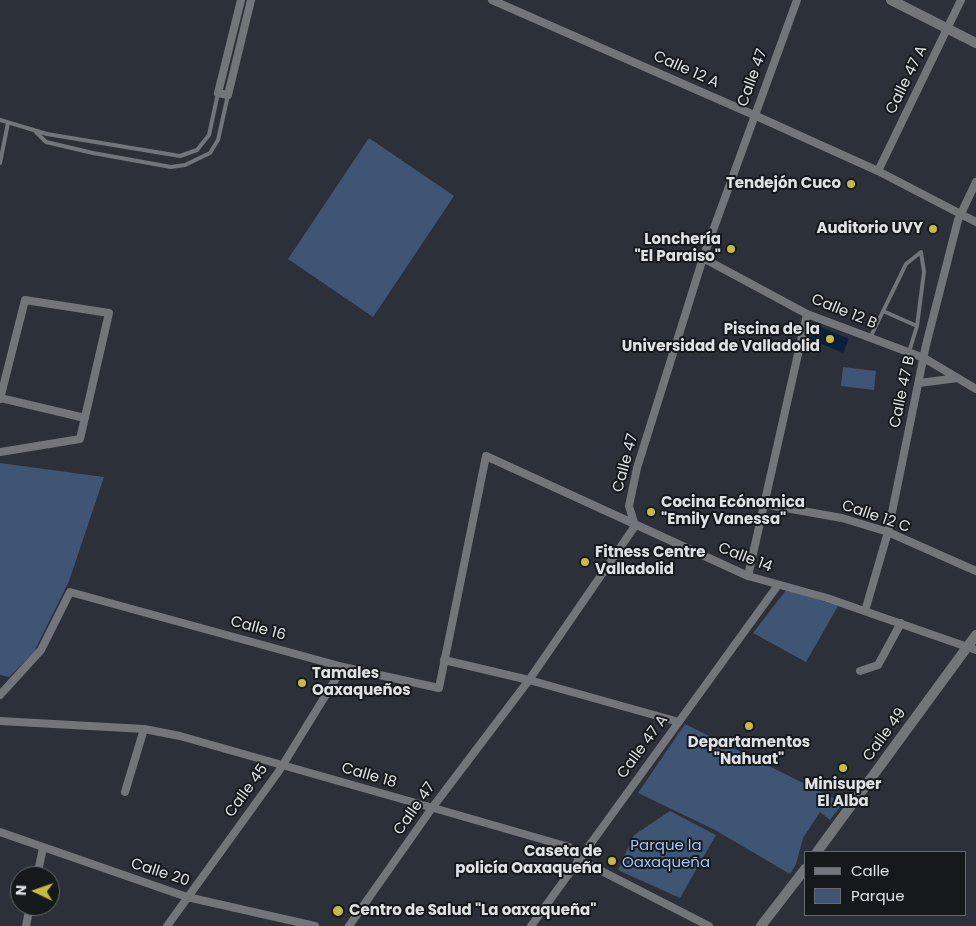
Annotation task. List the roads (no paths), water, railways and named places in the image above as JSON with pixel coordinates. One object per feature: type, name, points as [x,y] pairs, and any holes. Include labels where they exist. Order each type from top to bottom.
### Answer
[{"type":"street","points":[[241,0],[218,93],[228,95],[251,0]]},
{"type":"street","name":"Calle 12 A","points":[[492,0],[878,171],[976,222]]},
{"type":"street","name":"Calle 47","points":[[350,926],[432,808],[529,680],[636,526],[629,506],[637,468],[703,258],[797,0]]},
{"type":"street","points":[[891,0],[976,43]]},
{"type":"street","name":"Calle 47 A","points":[[878,171],[961,0]]},
{"type":"street","name":"Calle 47 B","points":[[865,611],[888,532],[924,358],[960,214],[976,182]]},
{"type":"street","name":"Calle 12 B","points":[[703,258],[807,314],[924,358],[976,389]]},
{"type":"street","points":[[0,452],[80,438],[86,418],[109,313],[25,300],[0,398],[86,418]]},
{"type":"street","points":[[748,576],[807,314]]},
{"type":"street","points":[[919,383],[958,378]]},
{"type":"street","name":"Calle 14","points":[[444,660],[486,456],[748,576],[827,598],[972,649]]},
{"type":"street","name":"Calle 12 C","points":[[763,504],[842,518],[888,532],[976,571]]},
{"type":"street","points":[[626,521],[629,506]]},
{"type":"street","name":"Calle 47 A","points":[[531,926],[778,585]]},
{"type":"street","name":"Calle 16","points":[[0,695],[41,650],[70,592],[343,667],[440,688],[444,660]]},
{"type":"street","points":[[860,671],[878,664],[901,623]]},
{"type":"street","name":"Calle 49","points":[[818,851],[972,649],[976,635]]},
{"type":"street","points":[[444,660],[529,680],[679,722]]},
{"type":"street","name":"Calle 45","points":[[167,926],[282,766],[343,667]]},
{"type":"street","name":"Calle 18","points":[[0,721],[144,729],[180,736],[432,808],[569,848],[580,860],[709,926]]},
{"type":"street","points":[[125,792],[144,729]]},
{"type":"street","name":"Calle 20","points":[[0,832],[187,897],[315,926]]},
{"type":"street","points":[[39,866],[43,848]]},
{"type":"street","points":[[762,926],[804,870]]},
{"type":"lane","points":[[0,120],[34,131],[180,156],[197,150],[209,134],[218,93]]},
{"type":"lane","points":[[34,131],[46,142],[93,153],[171,166],[184,164],[210,154],[218,140],[228,95]]},
{"type":"lane","points":[[0,163],[8,123]]},
{"type":"lane","points":[[870,338],[906,264],[921,252],[924,272],[917,326],[909,352]]},
{"type":"lane","points":[[883,311],[917,326]]},
{"type":"place","name":"Tendejón Cuco","points":[[851,184]]},
{"type":"place","name":"Auditorio UVY","points":[[933,229]]},
{"type":"place","name":"Lonchería \"El Paraiso\"","points":[[731,249]]},
{"type":"place","name":"Piscina de la Universidad de Valladolid","points":[[830,339]]},
{"type":"place","name":"Cocina Ecónomica \"Emily Vanessa\"","points":[[651,512]]},
{"type":"place","name":"Fitness Centre Valladolid","points":[[585,562]]},
{"type":"place","name":"Tamales Oaxaqueños","points":[[302,683]]},
{"type":"place","name":"Departamentos \"Nahuat\"","points":[[749,726]]},
{"type":"place","name":"Minisuper El Alba","points":[[843,768]]},
{"type":"place","name":"Caseta de policía Oaxaqueña","points":[[612,861]]},
{"type":"place","name":"Centro de Salud \"La oaxaqueña\"","points":[[338,911]]},
{"type":"park label","name":"Parque la Oaxaqueña","points":[[666,854]]}]
